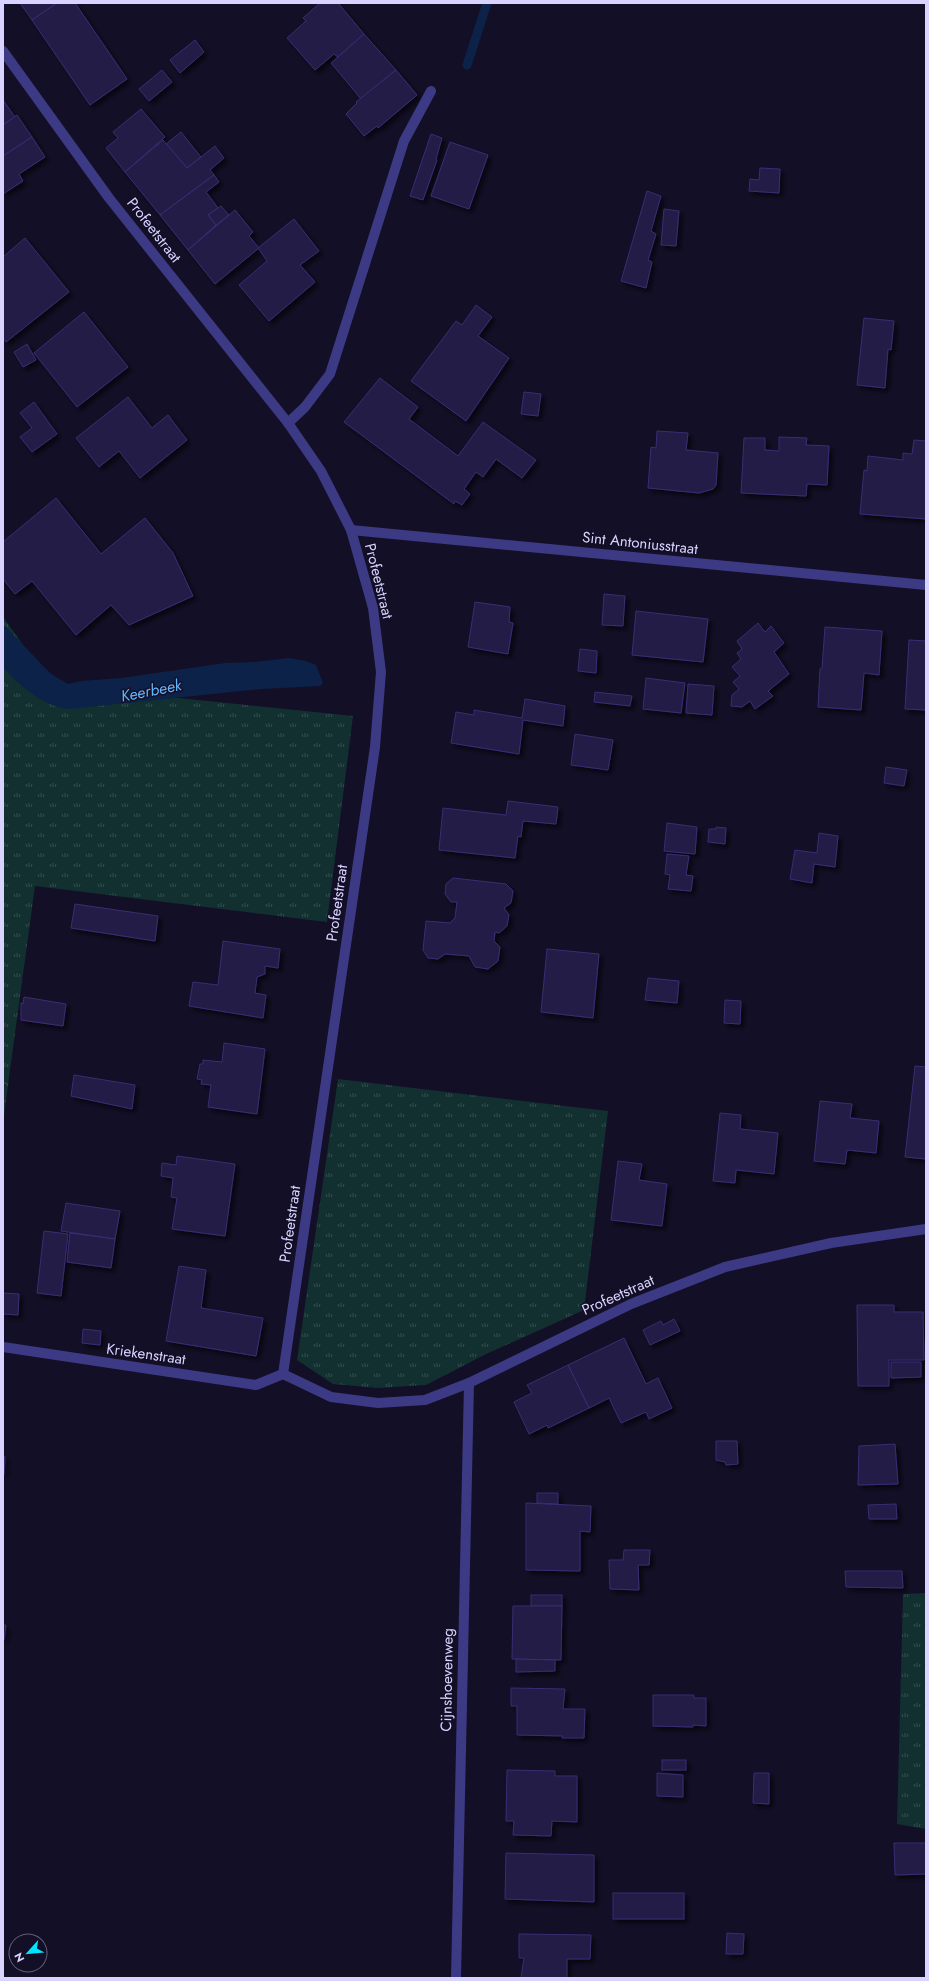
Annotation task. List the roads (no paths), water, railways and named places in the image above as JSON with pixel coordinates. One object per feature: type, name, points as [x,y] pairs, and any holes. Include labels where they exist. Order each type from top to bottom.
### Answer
[{"type":"street","name":"Profeetstraat","points":[[3,51],[109,198],[288,422],[322,471],[351,530],[373,608],[381,672],[375,747],[283,1374],[331,1397],[378,1403],[425,1400],[469,1383],[631,1304],[725,1267],[831,1242],[926,1229]]},
{"type":"street","points":[[288,422],[305,407],[330,374],[404,141],[431,92]]},
{"type":"street","name":"Sint Antoniusstraat","points":[[351,530],[926,585]]},
{"type":"street","name":"Kriekenstraat","points":[[3,1347],[256,1385],[283,1374]]},
{"type":"street","name":"Cijnshoevenweg","points":[[456,1978],[469,1383]]},
{"type":"water","points":[[3,624],[51,674],[68,684],[80,681],[121,678],[225,663],[254,662],[289,658],[306,661],[316,665],[323,683],[320,686],[262,689],[69,709],[50,704],[32,694],[3,667]]},
{"type":"waterway","name":"Keerbeek","points":[[467,65],[487,3]]}]
